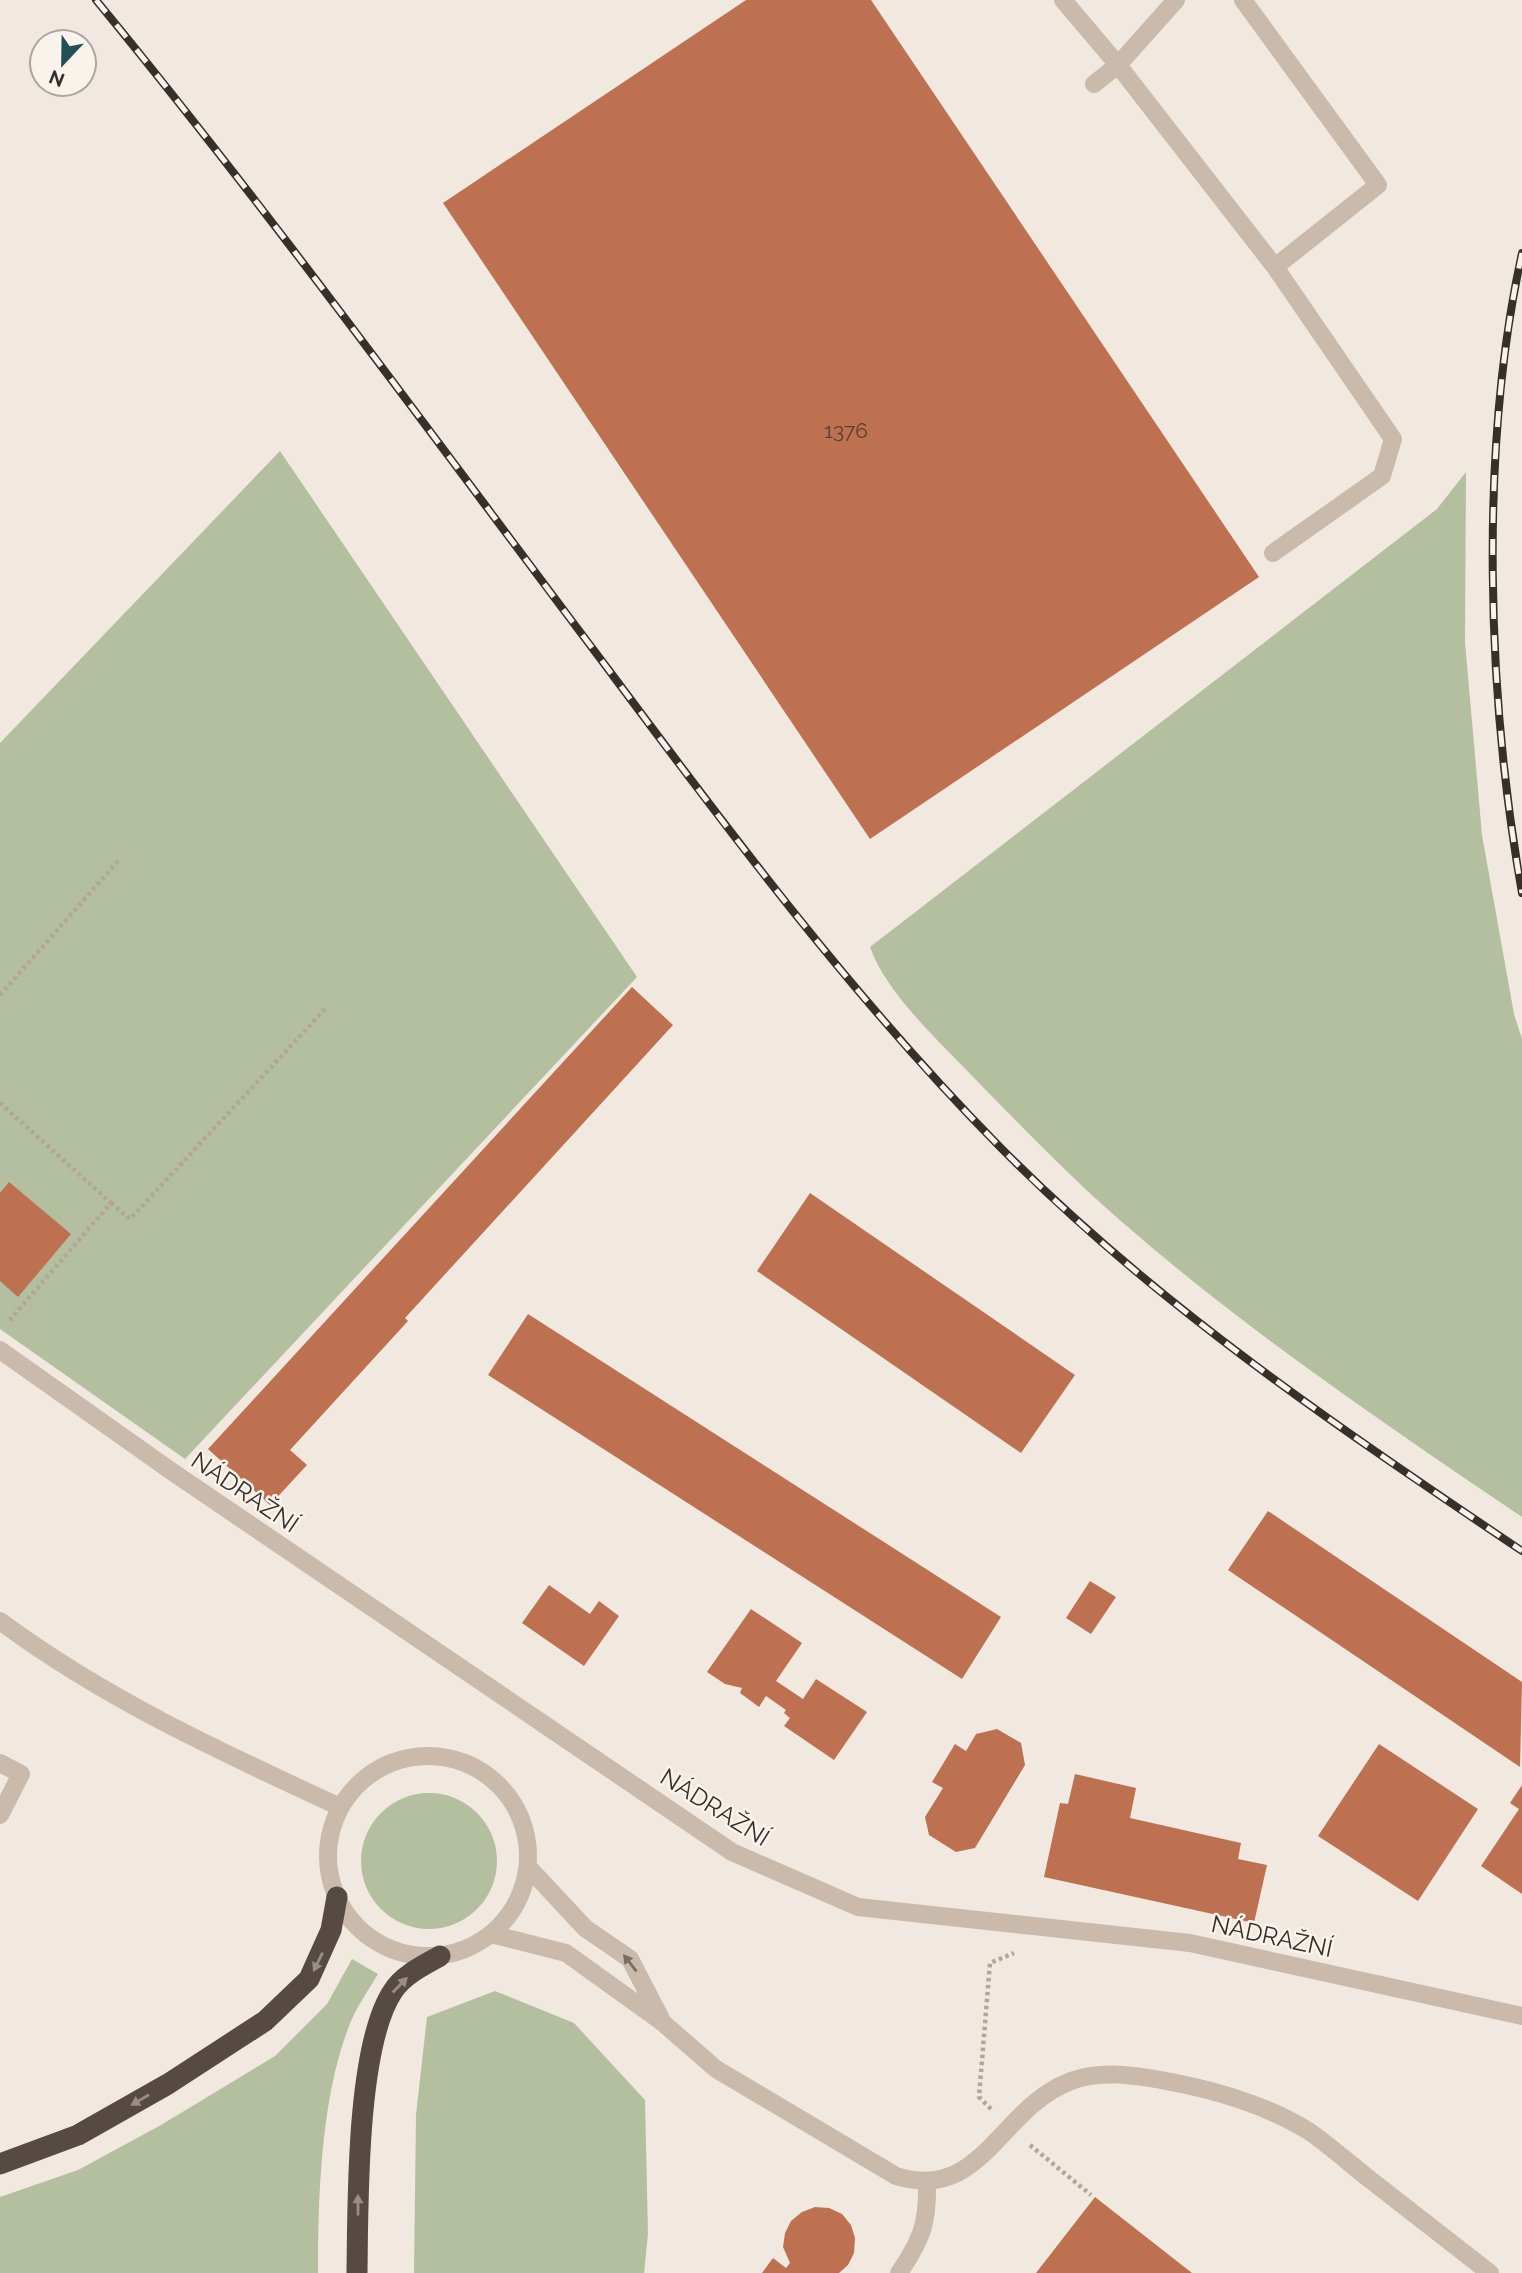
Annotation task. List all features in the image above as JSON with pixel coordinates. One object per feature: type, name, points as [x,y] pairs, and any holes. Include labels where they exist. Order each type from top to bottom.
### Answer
[{"type":"highway","points":[[0,2164],[78,2135],[168,2084],[265,2021],[309,1979],[331,1930],[337,1897]]},
{"type":"highway","points":[[358,2273],[358,2187],[372,2038],[393,1991],[413,1972],[440,1956]]},
{"type":"street","points":[[1063,0],[1118,65],[1275,267],[1394,439],[1382,476],[1273,553]]},
{"type":"street","points":[[1094,84],[1118,65],[1176,0]]},
{"type":"street","points":[[1243,0],[1378,185],[1275,267]]},
{"type":"street","name":"NÁDRAŽNÍ","points":[[0,1350],[174,1473],[732,1852],[858,1907],[1190,1943],[1522,2016]]},
{"type":"street","points":[[0,1621],[67,1667],[150,1716],[340,1807]]},
{"type":"street","points":[[414,1756],[445,1756],[474,1766],[499,1784],[517,1809],[527,1837],[528,1868],[517,1905],[491,1934],[467,1948],[440,1956],[409,1954],[379,1943],[354,1924],[337,1897],[328,1867],[330,1836],[340,1807],[359,1783],[384,1766],[414,1756]]},
{"type":"street","points":[[0,1763],[20,1774],[0,1815]]},
{"type":"street","points":[[528,1868],[585,1928],[630,1959],[662,2022]]},
{"type":"street","points":[[491,1934],[566,1953],[662,2022],[716,2069],[896,2176],[927,2182],[956,2175],[976,2161],[1008,2125],[1042,2095],[1073,2080],[1106,2075],[1146,2077],[1206,2088],[1267,2110],[1309,2132],[1490,2273]]},
{"type":"street","points":[[899,2273],[918,2245],[925,2227],[927,2182]]},
{"type":"path","points":[[0,995],[119,860]]},
{"type":"path","points":[[0,1103],[130,1219],[326,1008]]},
{"type":"path","points":[[2,1330],[111,1203]]},
{"type":"path","points":[[996,2114],[979,2097],[990,1963],[1024,1949]]},
{"type":"path","points":[[1023,2140],[1091,2195]]},
{"type":"green space","points":[[280,451],[637,977],[185,1459],[0,1329],[0,743]]},
{"type":"green space","points":[[1466,472],[1465,642],[1482,835],[1514,1014],[1522,1039],[1522,1517],[1267,1339],[1122,1222],[1048,1154],[948,1052],[902,1001],[878,965],[870,947],[1437,509]]},
{"type":"green space","points":[[429,1793],[455,1798],[477,1813],[492,1835],[497,1861],[492,1887],[477,1909],[455,1924],[429,1929],[403,1924],[381,1909],[366,1887],[361,1861],[366,1835],[381,1813],[403,1798]]},
{"type":"green space","points":[[352,1959],[378,1974],[351,2021],[333,2080],[323,2145],[318,2273],[0,2273],[0,2197],[78,2170],[161,2125],[275,2056],[327,2004]]},
{"type":"green space","points":[[495,1991],[574,2023],[645,2100],[648,2234],[644,2273],[414,2273],[416,2115],[427,2017]]},
{"type":"building","points":[[746,0],[871,0],[1259,577],[870,839],[443,203]]},
{"type":"building","points":[[632,987],[673,1025],[405,1318],[408,1321],[290,1450],[307,1465],[270,1505],[208,1449]]},
{"type":"building","points":[[9,1182],[71,1234],[18,1297],[0,1281],[0,1193]]},
{"type":"building","points":[[810,1193],[1075,1375],[1021,1453],[757,1271]]},
{"type":"building","points":[[528,1314],[1001,1617],[962,1679],[488,1375]]},
{"type":"building","points":[[1268,1511],[1522,1682],[1520,1767],[1228,1570]]},
{"type":"building","points":[[1090,1581],[1116,1597],[1091,1634],[1066,1618]]},
{"type":"building","points":[[549,1585],[590,1614],[599,1601],[619,1616],[584,1666],[522,1623]]},
{"type":"building","points":[[751,1609],[802,1643],[776,1681],[803,1699],[816,1679],[867,1712],[834,1760],[784,1726],[790,1718],[784,1713],[786,1710],[766,1696],[759,1707],[740,1693],[742,1688],[725,1684],[707,1672]]},
{"type":"building","points":[[997,1729],[1021,1743],[1025,1765],[975,1848],[956,1852],[929,1835],[925,1817],[943,1788],[932,1782],[955,1744],[966,1751],[976,1734]]},
{"type":"building","points":[[1379,1744],[1478,1809],[1418,1901],[1318,1836]]},
{"type":"building","points":[[1075,1774],[1136,1788],[1130,1818],[1241,1843],[1238,1859],[1267,1865],[1254,1923],[1044,1877],[1060,1803],[1068,1804]]},
{"type":"building","points":[[1522,1785],[1522,1894],[1481,1866],[1519,1809],[1510,1803]]},
{"type":"building","points":[[1095,2197],[1192,2273],[1036,2273]]},
{"type":"building","points":[[815,2207],[829,2208],[842,2214],[851,2225],[855,2238],[854,2253],[848,2265],[839,2273],[762,2273],[773,2258],[786,2268],[790,2263],[783,2247],[785,2233],[791,2221],[802,2212]]},
{"type":"railway","points":[[96,0],[292,248],[748,854],[845,975],[947,1091],[1059,1204],[1185,1311],[1317,1411],[1522,1551]]},
{"type":"railway","points":[[1522,253],[1508,329],[1499,408],[1493,573],[1501,737],[1522,893]]}]
